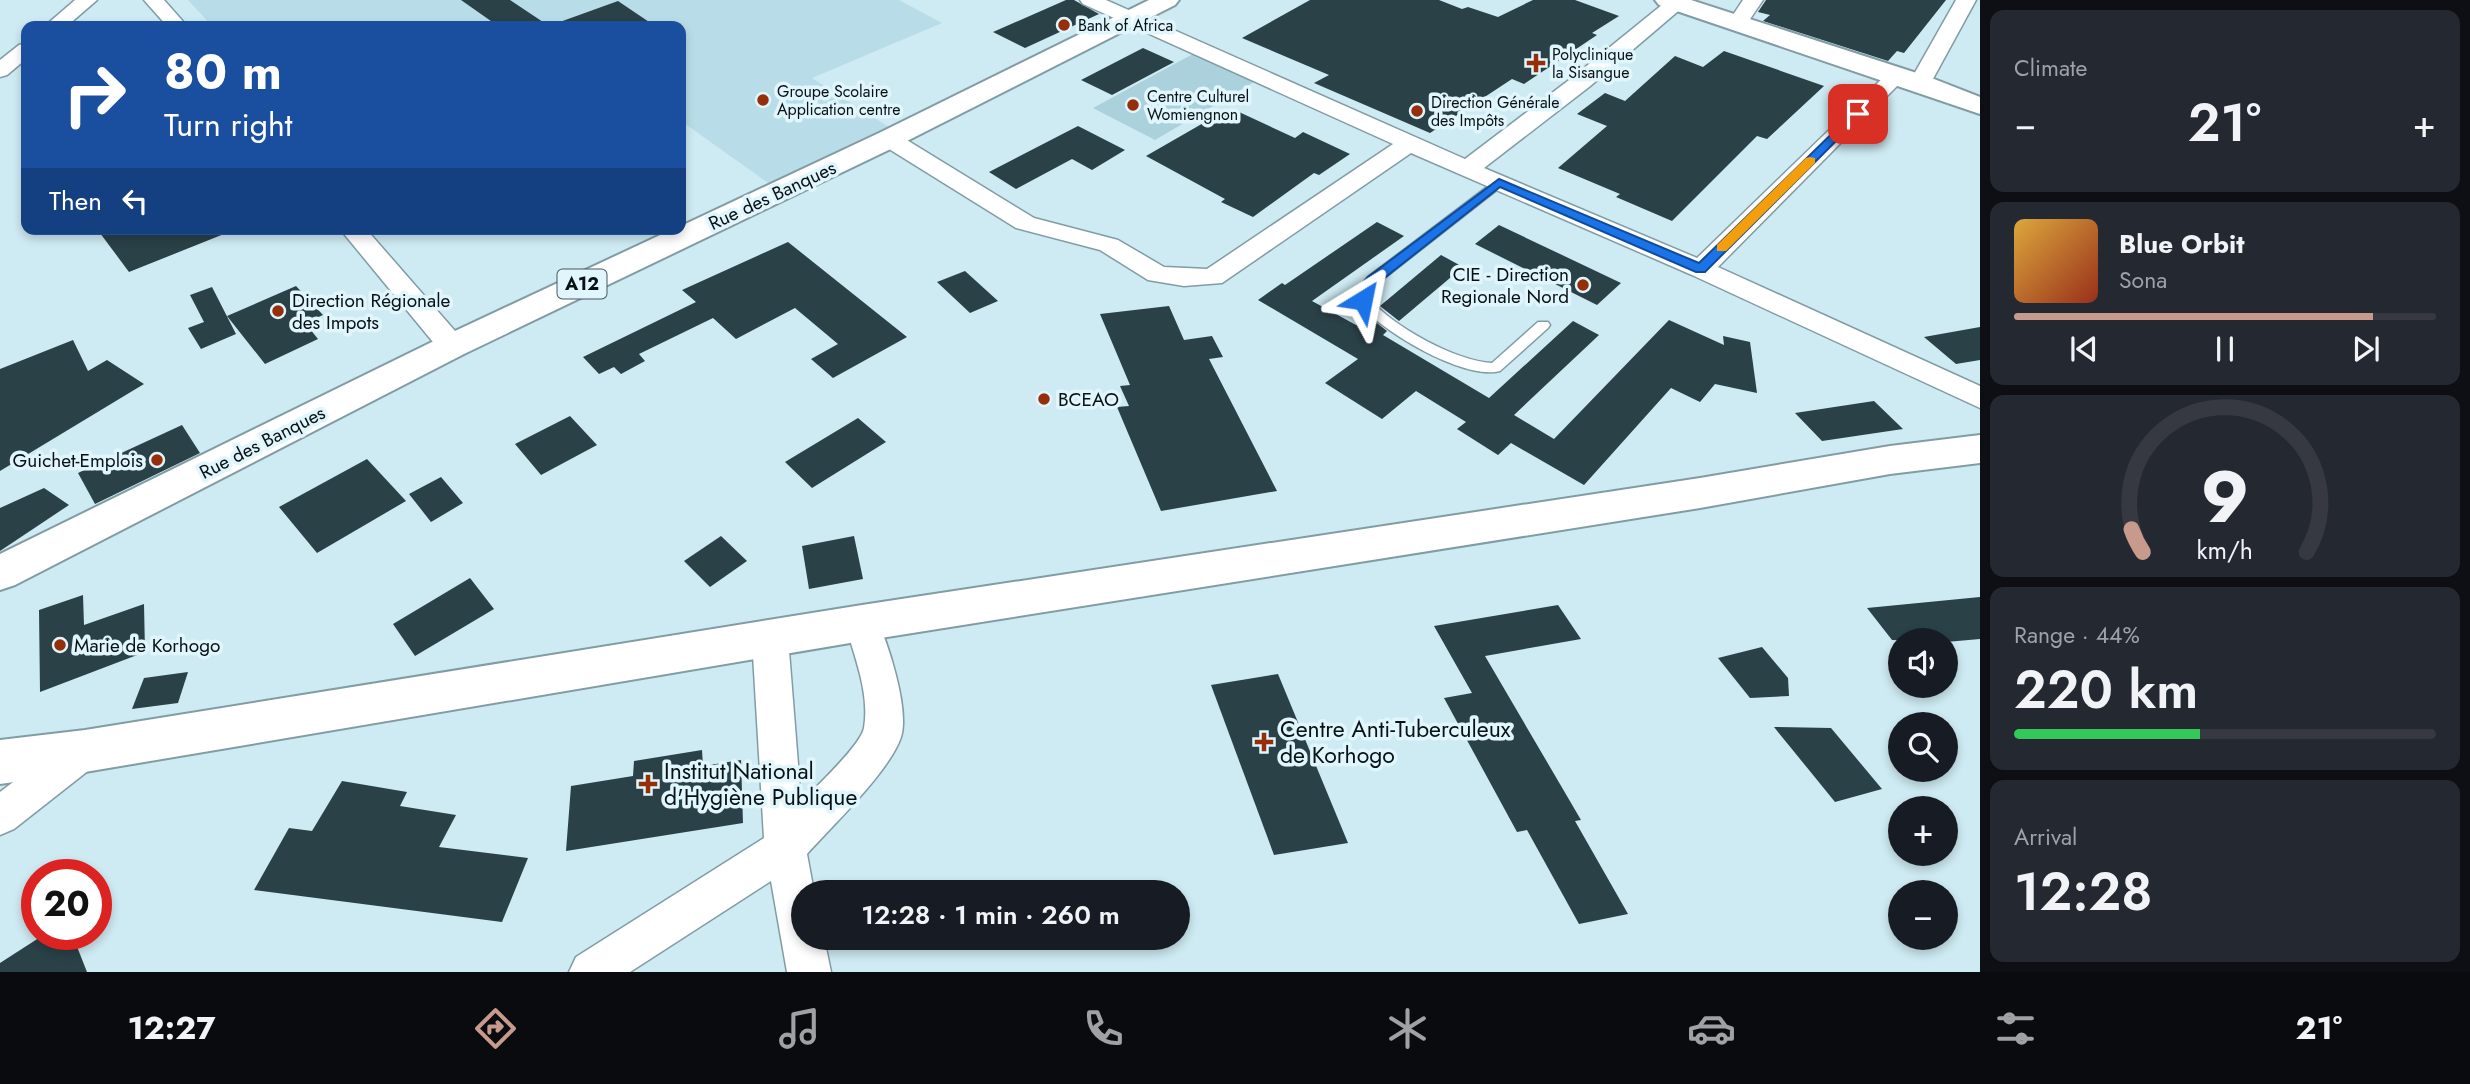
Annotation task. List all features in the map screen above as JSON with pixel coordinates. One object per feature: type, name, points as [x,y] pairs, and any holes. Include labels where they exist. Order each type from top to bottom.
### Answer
[{"type":"street","points":[[61,21],[87,0]]},
{"type":"street","points":[[155,0],[173,21]]},
{"type":"street","points":[[1090,0],[1467,169],[1701,269],[1980,398]]},
{"type":"street","name":"Rue des Banques","points":[[0,573],[452,346],[889,139],[1167,0]]},
{"type":"street","points":[[1737,24],[1753,0]]},
{"type":"street","points":[[1701,269],[1909,79],[1966,0]]},
{"type":"street","points":[[1467,169],[1581,82],[1671,2],[1909,79],[1980,106]]},
{"type":"street","points":[[0,71],[21,54]]},
{"type":"street","points":[[889,139],[1025,223],[1109,245],[1157,274],[1184,278],[1213,277],[1410,143]]},
{"type":"street","points":[[357,235],[452,346]]},
{"type":"street","points":[[0,762],[85,751],[862,623],[1700,493],[1890,460],[1980,449]]},
{"type":"street","points":[[591,972],[785,848],[858,770],[883,734],[881,686],[862,623]]},
{"type":"street","points":[[770,638],[785,848],[809,972]]},
{"type":"street","points":[[0,816],[85,751]]},
{"type":"lane","points":[[1499,183],[1373,280],[1365,288],[1363,300],[1370,310],[1400,331],[1476,367],[1486,369],[1495,368],[1543,325]]},
{"type":"shaded area","name":"Groupe Scolaire Application centre","points":[[188,0],[899,0],[942,23],[812,78],[892,129],[771,185],[686,125],[686,21],[207,21]]},
{"type":"shaded area","points":[[1193,54],[1254,82],[1155,140],[1093,108]]},
{"type":"building","points":[[461,0],[510,0],[542,21],[491,21]]},
{"type":"building","points":[[1066,0],[1074,0],[1099,14],[1025,48],[993,32]]},
{"type":"building","points":[[1310,0],[1439,0],[1462,9],[1468,7],[1498,17],[1533,0],[1575,0],[1619,16],[1592,33],[1597,35],[1524,84],[1512,79],[1430,133],[1314,83],[1329,75],[1242,38]]},
{"type":"building","points":[[1766,0],[1946,0],[1904,53],[1897,51],[1888,61],[1763,21],[1770,15],[1758,12]]},
{"type":"building","points":[[618,1],[648,21],[563,21]]},
{"type":"building","points":[[1143,48],[1174,62],[1112,95],[1081,80]]},
{"type":"building","points":[[1724,51],[1824,86],[1767,139],[1757,136],[1672,221],[1616,197],[1620,194],[1558,168],[1607,126],[1577,114],[1605,93],[1625,101],[1675,56],[1703,67]]},
{"type":"building","points":[[1226,110],[1235,114],[1239,112],[1295,138],[1303,132],[1350,154],[1319,175],[1314,173],[1253,217],[1221,202],[1225,199],[1146,156]]},
{"type":"building","points":[[1078,126],[1125,150],[1092,170],[1072,159],[1016,189],[989,172]]},
{"type":"building","points":[[1377,222],[1404,236],[1312,301],[1356,325],[1368,316],[1387,331],[1383,335],[1489,398],[1573,321],[1599,335],[1514,415],[1554,439],[1669,320],[1724,345],[1723,336],[1750,342],[1757,393],[1715,384],[1700,402],[1671,388],[1584,485],[1511,443],[1498,455],[1457,429],[1466,422],[1416,391],[1382,419],[1325,383],[1358,359],[1258,300],[1282,283],[1285,285]]},
{"type":"building","points":[[1499,225],[1621,283],[1597,305],[1475,244]]},
{"type":"building","points":[[101,235],[222,235],[129,272]]},
{"type":"building","points":[[788,242],[907,337],[833,378],[811,359],[838,344],[795,308],[736,339],[713,318],[639,354],[645,361],[621,374],[614,367],[599,374],[583,357],[696,302],[682,290]]},
{"type":"building","points":[[1441,255],[1463,267],[1399,321],[1380,306]]},
{"type":"building","points":[[965,271],[998,301],[970,313],[937,282]]},
{"type":"building","points":[[296,286],[323,315],[305,323],[318,339],[265,364],[227,316]]},
{"type":"building","points":[[212,287],[236,334],[201,349],[188,328],[204,322],[190,295]]},
{"type":"building","points":[[1169,306],[1184,340],[1212,336],[1223,357],[1209,359],[1277,491],[1161,511],[1117,407],[1129,406],[1120,386],[1130,385],[1100,314]]},
{"type":"building","points":[[1980,327],[1980,360],[1956,364],[1924,337]]},
{"type":"building","points":[[73,340],[88,371],[107,360],[144,384],[0,471],[0,369]]},
{"type":"building","points":[[1874,401],[1903,429],[1822,441],[1795,413]]},
{"type":"building","points":[[570,416],[597,445],[541,475],[515,444]]},
{"type":"building","points":[[858,418],[886,442],[812,488],[785,462]]},
{"type":"building","points":[[182,425],[200,453],[95,504],[78,473]]},
{"type":"building","points":[[367,459],[406,501],[317,553],[279,507]]},
{"type":"building","points":[[441,477],[463,503],[431,522],[409,494]]},
{"type":"building","points":[[44,488],[69,505],[0,551],[0,508]]},
{"type":"building","points":[[721,536],[747,561],[710,587],[684,561]]},
{"type":"building","points":[[854,536],[863,579],[809,589],[802,546]]},
{"type":"building","points":[[470,578],[494,609],[415,656],[393,624]]},
{"type":"building","points":[[83,595],[84,625],[144,604],[145,652],[40,692],[39,610]]},
{"type":"building","points":[[1980,597],[1980,639],[1958,641],[1958,628],[1888,628],[1888,635],[1867,608]]},
{"type":"building","points":[[1558,605],[1581,639],[1485,656],[1581,820],[1575,821],[1628,914],[1579,924],[1527,830],[1517,832],[1444,698],[1472,693],[1434,626]]},
{"type":"building","points":[[1762,647],[1788,678],[1789,696],[1750,698],[1718,658]]},
{"type":"building","points":[[188,672],[178,703],[132,709],[144,678]]},
{"type":"building","points":[[1278,674],[1348,843],[1274,855],[1211,685]]},
{"type":"building","points":[[1774,727],[1831,728],[1882,789],[1835,802]]},
{"type":"building","points":[[702,750],[703,766],[741,760],[743,823],[566,851],[571,786],[633,776],[634,761]]},
{"type":"building","points":[[342,781],[407,792],[400,806],[456,815],[439,847],[528,858],[502,922],[254,890],[289,828],[312,831]]},
{"type":"building","points":[[21,949],[78,950],[87,972],[0,972],[0,963]]},
{"type":"slow traffic","points":[[1722,248],[1810,161]]},
{"type":"place","name":"Bank of Africa","points":[[1064,25]]},
{"type":"place","name":"Polyclinique la Sisangue","points":[[1536,63]]},
{"type":"place","name":"Groupe Scolaire Application centre","points":[[763,100]]},
{"type":"place","name":"Centre Culturel Womiengnon","points":[[1133,105]]},
{"type":"place","name":"Direction Générale des Impôts","points":[[1417,111]]},
{"type":"place","name":"CIE - Direction Regionale Nord","points":[[1583,285]]},
{"type":"place","name":"Direction Régionale des Impots","points":[[278,311]]},
{"type":"place","name":"BCEAO","points":[[1044,399]]},
{"type":"place","name":"Guichet-Emplois","points":[[157,460]]},
{"type":"place","name":"Marie de Korhogo","points":[[60,645]]},
{"type":"place","name":"Centre Anti-Tuberculeux de Korhogo","points":[[1264,742]]},
{"type":"place","name":"Institut National d'Hygiène Publique","points":[[648,784]]},
{"type":"route","points":[[1363,300],[1365,288],[1373,280],[1499,183],[1701,269],[1858,114]]}]
